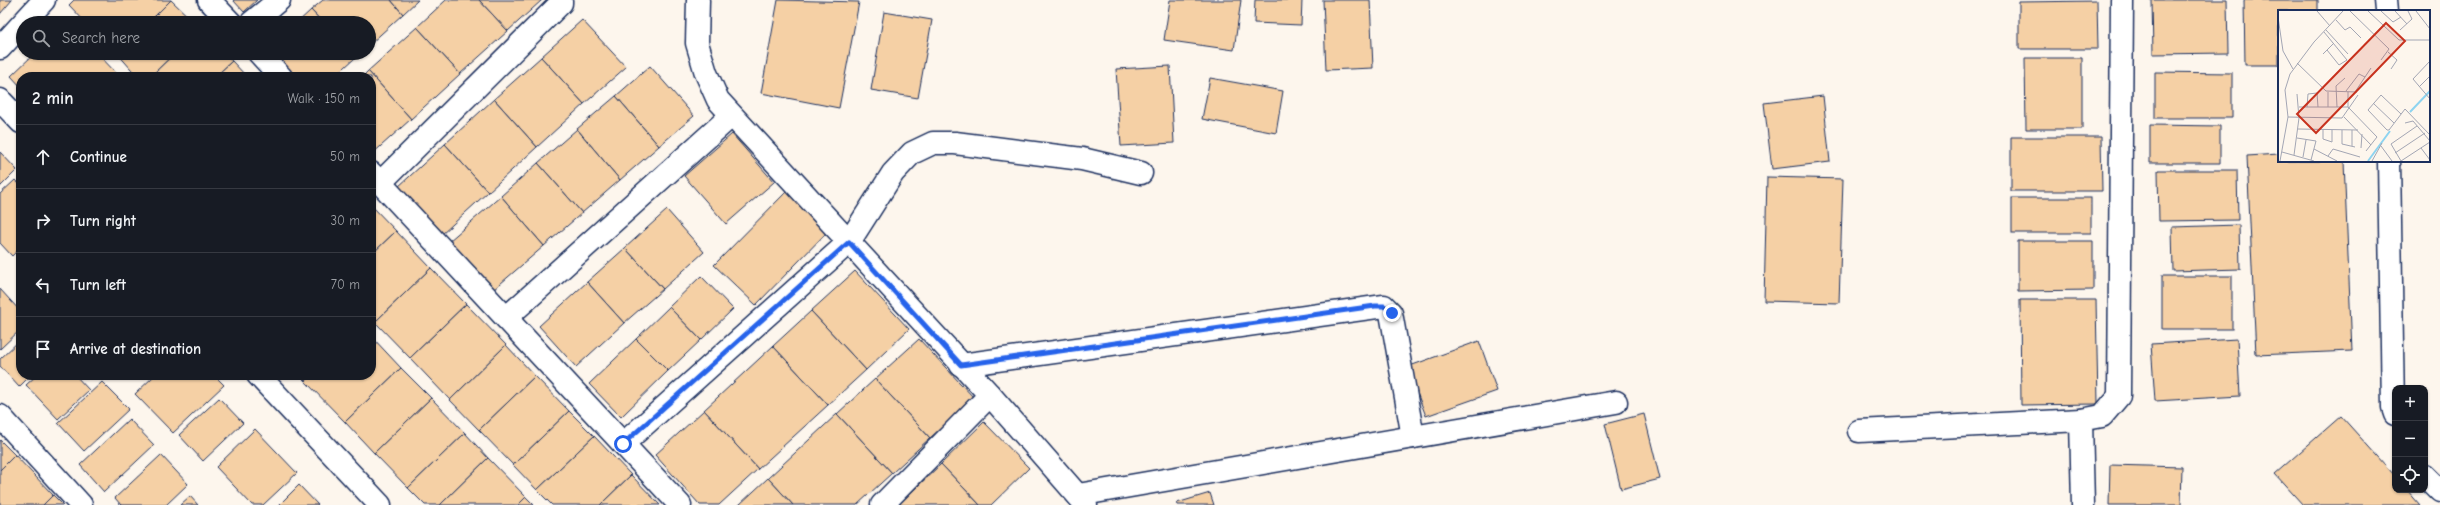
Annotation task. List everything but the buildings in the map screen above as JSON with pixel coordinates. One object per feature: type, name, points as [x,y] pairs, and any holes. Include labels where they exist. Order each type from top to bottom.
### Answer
[{"type":"street","points":[[29,16],[44,0]]},
{"type":"street","points":[[209,0],[224,16]]},
{"type":"street","points":[[260,16],[279,0]]},
{"type":"street","points":[[561,0],[561,3],[376,178],[680,505]]},
{"type":"street","points":[[698,0],[697,43],[706,73],[718,100],[731,116],[990,395],[1082,500],[1413,437],[1616,402]]},
{"type":"street","points":[[1859,431],[2081,420],[2102,416],[2119,396],[2122,0]]},
{"type":"street","points":[[2386,0],[2387,10]]},
{"type":"street","points":[[0,48],[16,31]]},
{"type":"street","points":[[265,60],[276,72]]},
{"type":"street","points":[[0,100],[16,117]]},
{"type":"street","points":[[506,318],[731,116]]},
{"type":"street","points":[[623,444],[849,242],[893,173],[912,153],[933,144],[955,143],[1082,159],[1141,173]]},
{"type":"street","points":[[2390,162],[2393,385]]},
{"type":"street","points":[[961,365],[1384,306],[1392,313],[1413,437]]},
{"type":"street","points":[[263,380],[380,505]]},
{"type":"street","points":[[882,505],[990,395]]},
{"type":"street","points":[[0,416],[81,505]]},
{"type":"street","points":[[2081,420],[2083,505]]},
{"type":"street","points":[[2428,479],[2440,491]]},
{"type":"route","points":[[623,444],[849,242],[961,365],[1375,306],[1384,306],[1392,313]]}]
